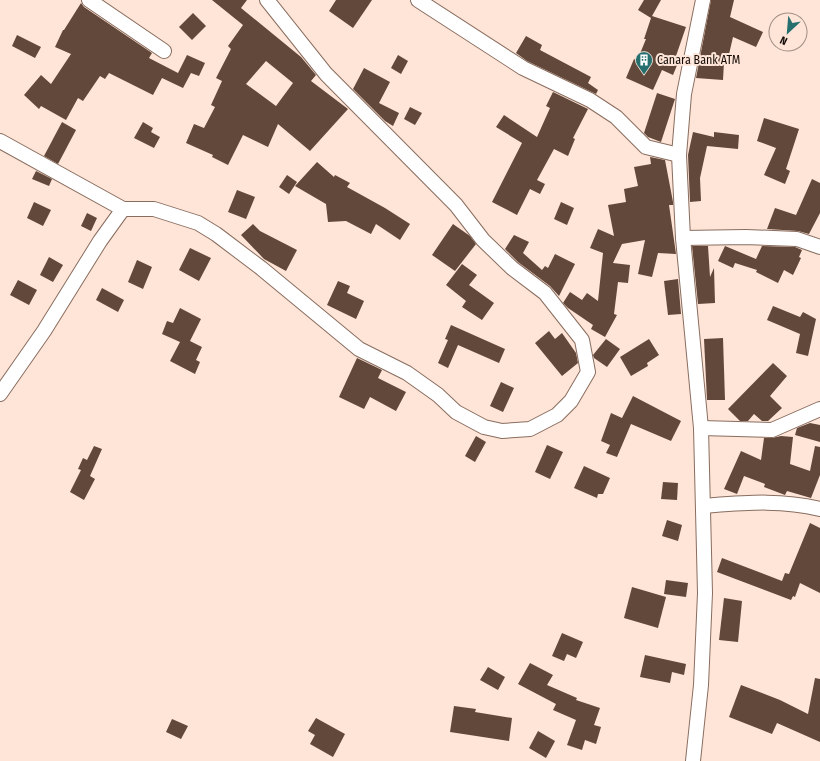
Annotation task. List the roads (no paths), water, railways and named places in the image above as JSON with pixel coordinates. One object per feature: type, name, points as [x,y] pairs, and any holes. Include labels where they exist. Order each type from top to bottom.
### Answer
[{"type":"street","points":[[89,0],[164,51]]},
{"type":"street","points":[[0,141],[123,209],[154,209],[198,223],[216,234],[261,268],[359,349],[407,373],[438,395],[456,412],[484,427],[502,431],[530,429],[557,415],[571,401],[588,372],[582,340],[545,293],[512,268],[483,240],[456,205],[326,74],[267,0]]},
{"type":"street","points":[[418,0],[523,68],[590,100],[616,117],[646,147],[679,155]]},
{"type":"street","points":[[694,761],[701,685],[705,594],[703,506],[701,428],[683,238],[679,155],[684,94],[702,0]]},
{"type":"street","points":[[0,394],[44,331],[100,240],[123,209]]},
{"type":"street","points":[[683,238],[746,237],[796,239],[820,247]]},
{"type":"street","points":[[701,428],[772,430],[820,409]]},
{"type":"street","points":[[703,506],[760,501],[798,504],[820,510]]},
{"type":"place","name":"Canara Bank ATM","points":[[644,75]]}]
